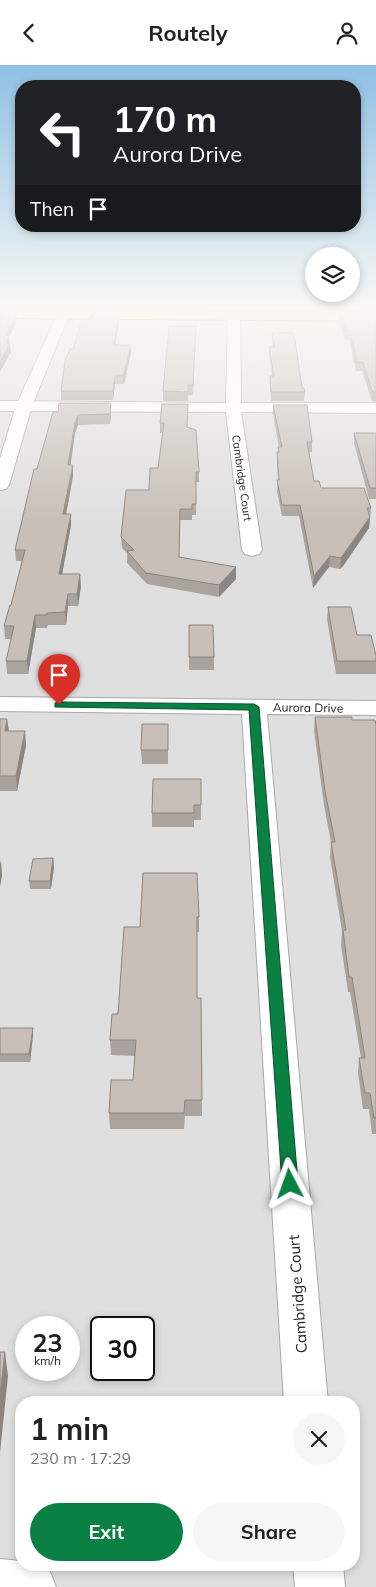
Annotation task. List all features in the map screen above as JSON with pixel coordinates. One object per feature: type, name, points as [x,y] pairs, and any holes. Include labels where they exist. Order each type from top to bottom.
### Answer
[{"type":"street","points":[[0,485],[24,406],[35,381]]},
{"type":"street","name":"Cambridge Court","points":[[233,381],[233,408],[252,550]]},
{"type":"street","points":[[0,406],[376,408]]},
{"type":"street","name":"Aurora Drive","points":[[0,705],[376,708]]},
{"type":"street","name":"Cambridge Court","points":[[254,707],[305,1396]]},
{"type":"street","points":[[319,1571],[320,1587]]},
{"type":"street","points":[[0,1584],[31,1587]]},
{"type":"shaded area","points":[[0,381],[376,381],[376,1587],[0,1587]]},
{"type":"building","points":[[62,381],[114,381],[113,391],[61,391]]},
{"type":"building","points":[[164,381],[193,381],[193,385],[188,385],[188,392],[163,391]]},
{"type":"building","points":[[270,381],[301,381],[305,392],[271,392]]},
{"type":"building","points":[[369,381],[376,381],[376,393],[372,391]]},
{"type":"building","points":[[59,403],[111,403],[110,414],[78,415],[75,423],[68,465],[73,465],[63,514],[71,514],[59,574],[80,574],[77,594],[68,594],[65,612],[35,615],[27,661],[6,661],[14,626],[4,626],[25,550],[15,550],[34,469],[37,469],[53,412],[58,412]]},
{"type":"building","points":[[162,404],[188,404],[187,427],[196,430],[199,472],[196,472],[196,504],[192,504],[192,509],[180,509],[179,557],[236,567],[219,585],[146,573],[127,551],[134,550],[121,537],[126,490],[149,490],[150,468],[158,468],[164,423],[160,423]]},
{"type":"building","points":[[273,405],[307,405],[312,442],[307,442],[314,481],[319,481],[321,488],[364,488],[371,508],[367,508],[370,517],[341,558],[330,556],[314,576],[300,505],[282,505],[277,480],[279,480],[277,452],[279,452],[278,447],[282,447]]},
{"type":"building","points":[[354,433],[376,433],[376,488],[370,488]]},
{"type":"building","points":[[328,607],[351,607],[357,635],[371,635],[376,661],[337,661]]},
{"type":"building","points":[[189,625],[213,625],[214,657],[189,657]]},
{"type":"building","points":[[315,717],[352,717],[352,720],[375,720],[376,724],[376,1118],[374,1118],[370,1093],[365,1093],[359,1058],[365,1058],[352,977],[349,977],[343,930],[346,930],[331,842],[335,842],[325,791]]},
{"type":"building","points":[[0,719],[7,719],[5,731],[25,731],[16,776],[0,776]]},
{"type":"building","points":[[142,724],[168,724],[168,750],[141,750]]},
{"type":"building","points":[[153,779],[201,779],[201,805],[194,805],[194,813],[152,813]]},
{"type":"building","points":[[53,858],[50,881],[29,881],[33,859]]},
{"type":"building","points":[[143,873],[197,873],[199,917],[197,917],[197,998],[201,998],[202,1100],[185,1100],[184,1113],[109,1113],[111,1080],[133,1080],[136,1040],[110,1040],[112,1014],[118,1014],[124,927],[140,927]]},
{"type":"building","points":[[0,1028],[33,1028],[29,1054],[0,1054]]},
{"type":"building","points":[[0,1352],[5,1352],[0,1395]]},
{"type":"route","points":[[59,705],[254,707],[290,1184]]}]
